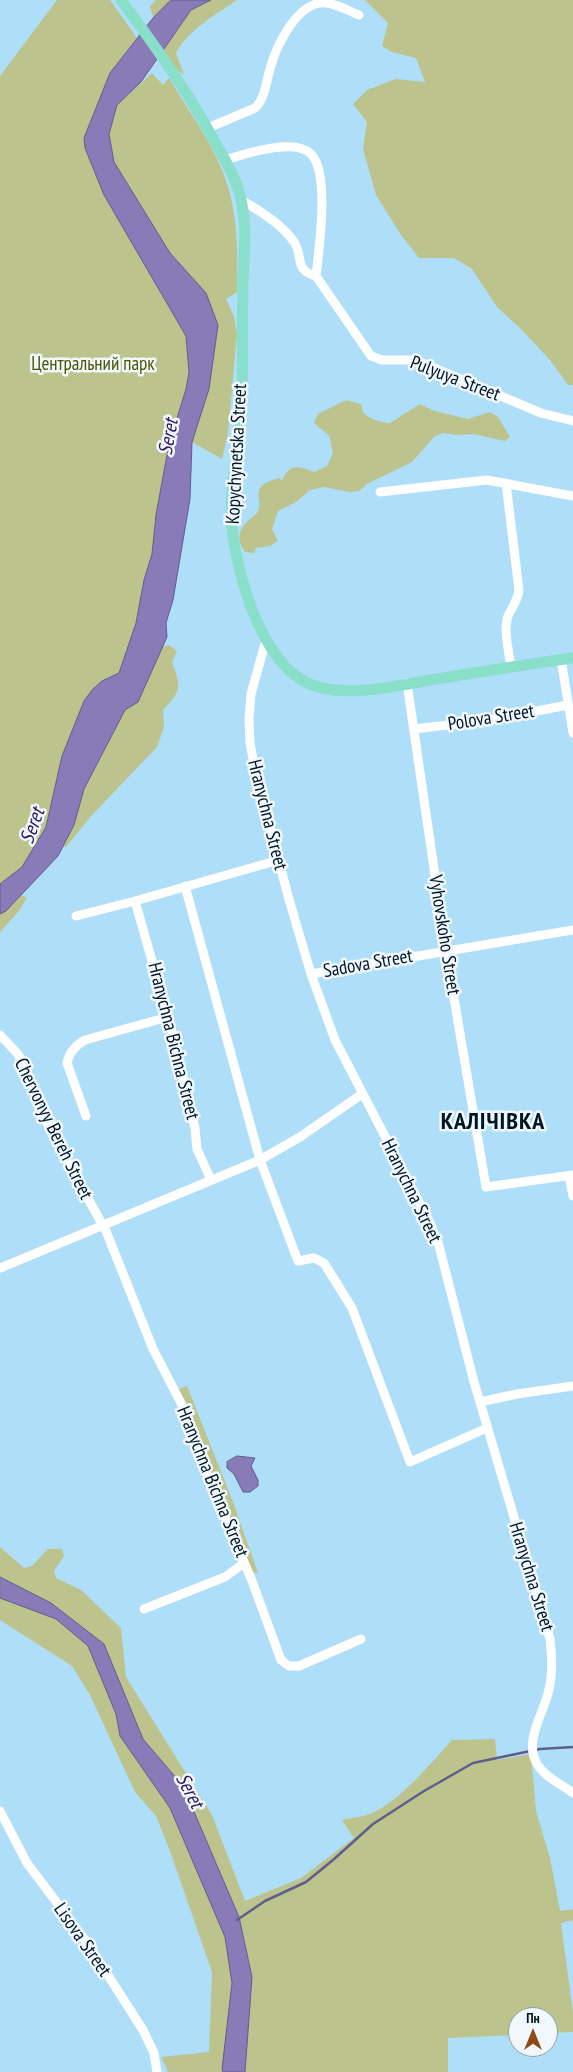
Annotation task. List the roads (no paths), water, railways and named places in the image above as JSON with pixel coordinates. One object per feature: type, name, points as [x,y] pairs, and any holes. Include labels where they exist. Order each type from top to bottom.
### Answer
[{"type":"main road","name":"Kopychynetska Street","points":[[121,0],[173,72],[208,128],[225,160],[241,200],[244,245],[242,399],[232,500],[232,525],[241,574],[266,640],[286,668],[304,682],[320,688],[348,690],[573,658]]},
{"type":"street","points":[[208,128],[254,108],[260,103],[271,64],[295,18],[306,8],[318,4],[329,4],[359,15]]},
{"type":"street","points":[[225,160],[262,148],[279,147],[307,151],[312,154],[321,182],[323,202],[316,276]]},
{"type":"street","name":"Pulyuya Street","points":[[241,200],[268,217],[291,238],[296,244],[302,268],[307,273],[316,276],[371,356],[382,360],[415,360],[541,413],[573,421]]},
{"type":"street","points":[[380,492],[487,480],[573,496]]},
{"type":"street","points":[[506,483],[519,590],[515,605],[508,615],[507,632],[511,667]]},
{"type":"street","name":"Hranychna Street","points":[[266,640],[251,694],[249,730],[252,756],[279,860],[311,974],[336,1040],[434,1233],[487,1428],[551,1645],[550,1688],[536,1727],[534,1756],[543,1771],[573,1793]]},
{"type":"street","points":[[561,659],[573,732]]},
{"type":"street","name":"Vyhovskoho Street","points":[[406,683],[446,951],[486,1187],[571,1176]]},
{"type":"street","name":"Polova Street","points":[[414,729],[490,720],[568,705]]},
{"type":"street","points":[[76,916],[279,860]]},
{"type":"street","points":[[184,886],[260,1160],[298,1261],[314,1258],[324,1263],[355,1314],[410,1462],[487,1428]]},
{"type":"street","name":"Hranychna Bichna Street","points":[[135,901],[168,1017],[195,1128],[197,1149],[211,1180]]},
{"type":"street","name":"Sadova Street","points":[[311,974],[573,930]]},
{"type":"street","points":[[86,1116],[67,1063],[69,1056],[76,1047],[89,1038],[168,1017]]},
{"type":"street","name":"Chervonyy Bereh Street","points":[[0,1035],[17,1053],[24,1064],[50,1130],[103,1225]]},
{"type":"street","points":[[0,1268],[260,1160],[300,1137],[362,1094]]},
{"type":"street","points":[[571,1176],[573,1196]]},
{"type":"street","name":"Hranychna Bichna Street","points":[[103,1225],[153,1349],[182,1405],[199,1455],[244,1563],[277,1653],[285,1665],[291,1667],[303,1665],[361,1639]]},
{"type":"street","points":[[480,1402],[517,1394],[573,1386]]},
{"type":"street","points":[[144,1609],[225,1577],[244,1563]]},
{"type":"street","name":"Lisova Street","points":[[0,1811],[27,1863],[85,1940],[142,2030],[152,2047],[157,2072]]},
{"type":"waterway","points":[[237,1920],[265,1901],[306,1882],[373,1824],[424,1791],[473,1763],[540,1749],[573,1747]]},
{"type":"district","name":"КАЛІЧІВКА","points":[[493,1122]]},
{"type":"park label","name":"Центральний парк","points":[[93,365]]},
{"type":"water label","name":"Seret","points":[[169,437]]},
{"type":"water label","name":"Seret","points":[[33,826]]},
{"type":"water label","name":"Seret","points":[[189,1791]]}]
